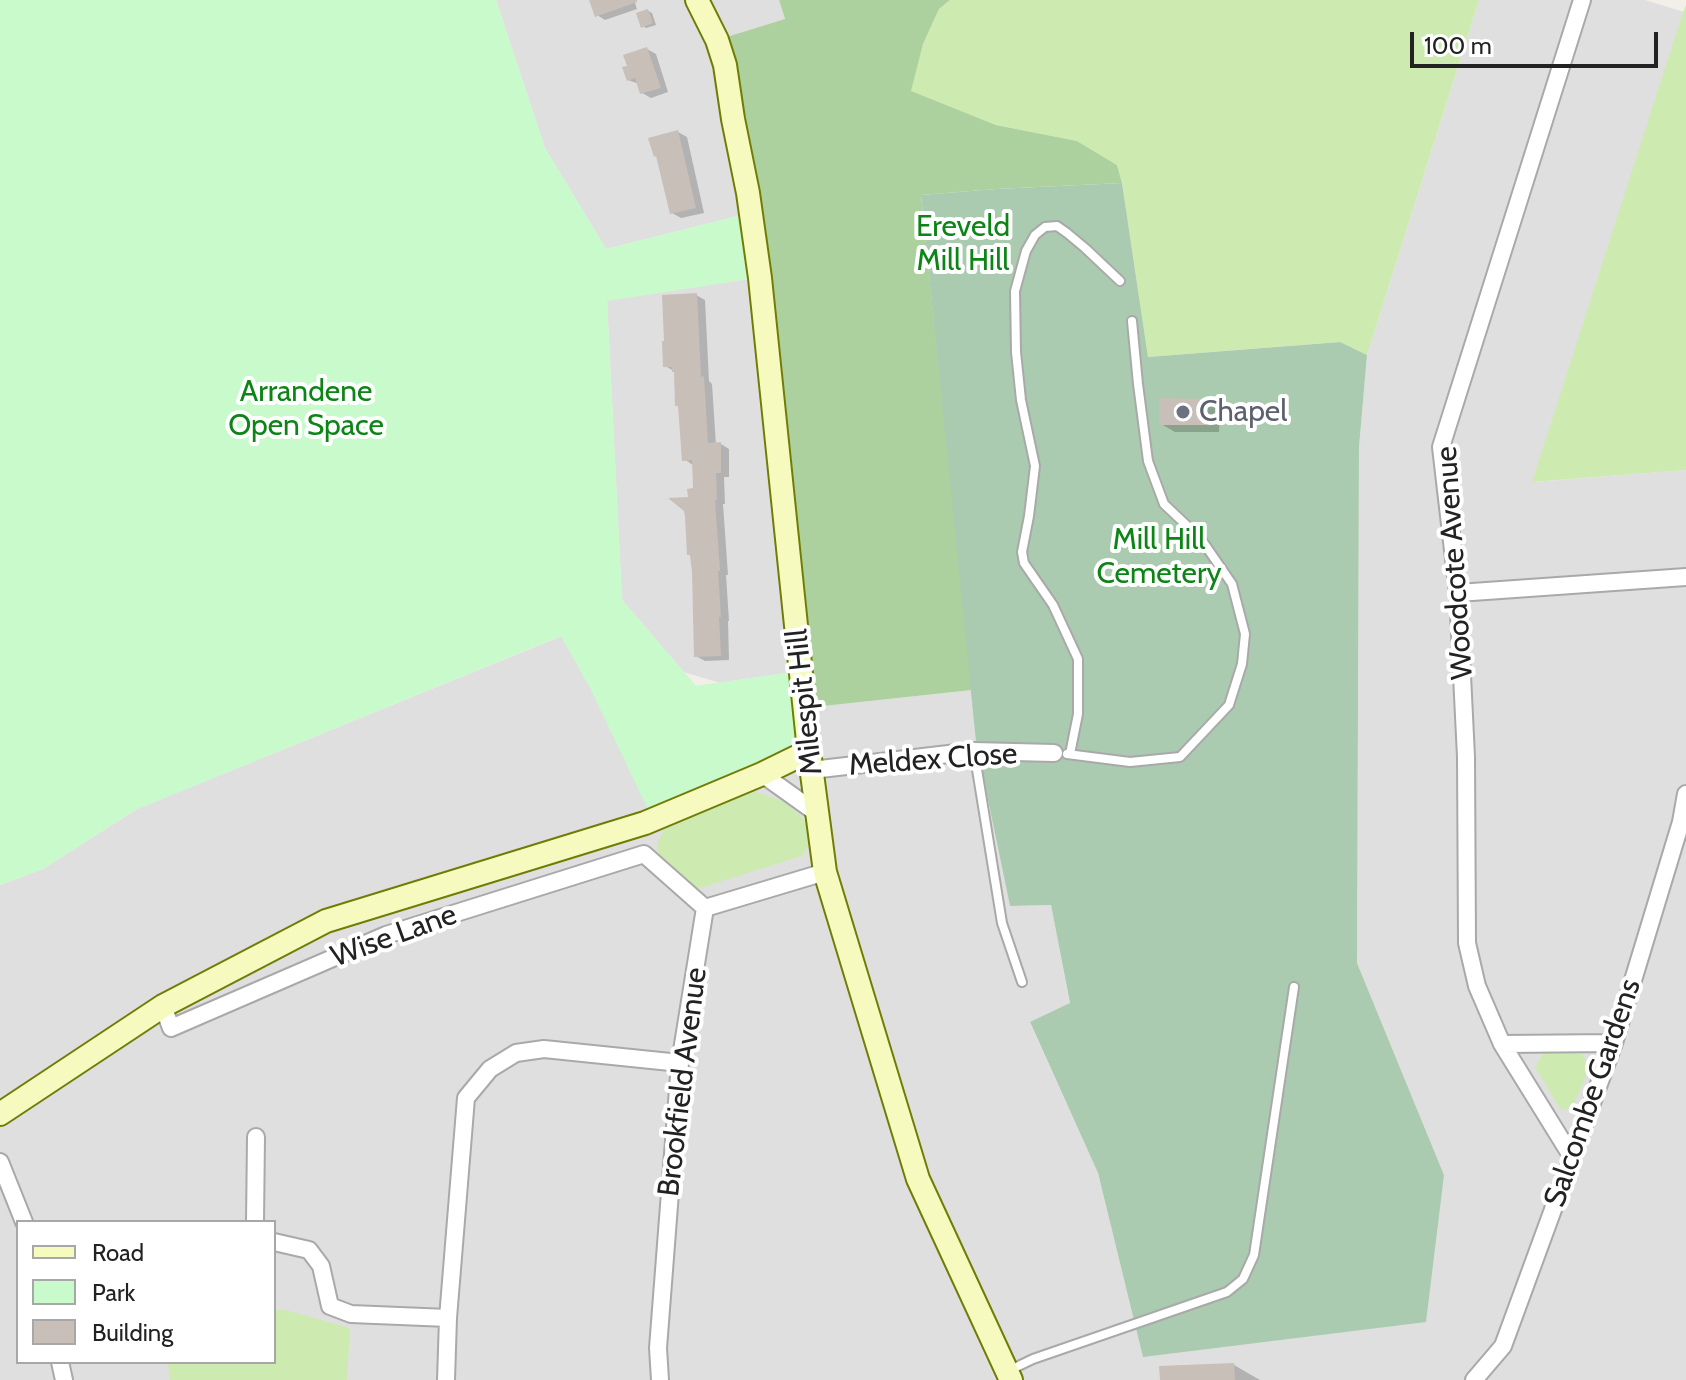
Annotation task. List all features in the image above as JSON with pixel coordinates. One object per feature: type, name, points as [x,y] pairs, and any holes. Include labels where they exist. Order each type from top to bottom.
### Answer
[{"type":"street","name":"Milespit Hill","points":[[697,0],[717,40],[725,65],[748,193],[825,872],[918,1179],[1009,1376]]},
{"type":"street","name":"Woodcote Avenue","points":[[1572,1157],[1502,1044],[1477,986],[1467,943],[1466,757],[1458,593],[1441,447],[1582,0]]},
{"type":"street","points":[[1458,593],[1686,577]]},
{"type":"street","name":"Meldex Close","points":[[810,761],[974,751],[1062,754]]},
{"type":"street","name":"Wise Lane","points":[[0,1114],[163,1006],[326,921],[645,823],[762,774],[810,761]]},
{"type":"street","points":[[762,774],[818,814]]},
{"type":"street","name":"Salcombe Gardens","points":[[1474,1380],[1503,1346],[1614,1043],[1681,822],[1686,794]]},
{"type":"street","points":[[645,823],[644,854],[705,908],[825,872]]},
{"type":"street","name":"Wise Lane","points":[[163,1006],[171,1028],[386,935],[644,854]]},
{"type":"street","name":"Brookfield Avenue","points":[[660,1380],[658,1348],[680,1063],[705,908]]},
{"type":"street","points":[[1502,1044],[1614,1043]]},
{"type":"street","points":[[446,1380],[466,1098],[490,1069],[516,1053],[544,1049],[680,1063]]},
{"type":"street","points":[[255,1220],[256,1137]]},
{"type":"street","points":[[0,1162],[23,1220]]},
{"type":"street","points":[[276,1242],[309,1250],[321,1266],[330,1306],[351,1314],[448,1318]]},
{"type":"lane","points":[[1120,281],[1067,233],[1057,226],[1045,227],[1035,235],[1026,251],[1015,291],[1016,352],[1021,400],[1035,466],[1022,552],[1024,563],[1053,605],[1078,659],[1078,714],[1062,754],[1130,762],[1180,757],[1229,705],[1242,664],[1245,634],[1232,584],[1201,539],[1164,504],[1148,461],[1132,321]]},
{"type":"lane","points":[[974,751],[1002,923],[1022,982]]},
{"type":"lane","points":[[1009,1376],[1033,1359],[1227,1292],[1243,1279],[1254,1255],[1294,987]]},
{"type":"shaded area","points":[[496,0],[779,0],[785,19],[746,214],[606,249],[545,148]]},
{"type":"shaded area","points":[[1479,0],[1645,0],[1684,12],[1533,482],[1686,470],[1686,1380],[0,1380],[0,885],[43,869],[137,809],[562,636],[805,708],[972,690],[976,742],[1010,906],[1051,905],[1070,1004],[1030,1023],[1098,1173],[1143,1356],[1444,1175],[1357,963],[1359,447],[1367,355]]},
{"type":"shaded area","points":[[756,278],[800,671],[696,686],[622,600],[607,300]]},
{"type":"green space","name":"Arrandene Open Space","points":[[0,0],[496,0],[545,148],[606,249],[746,214],[756,278],[607,301],[622,600],[696,686],[800,671],[810,751],[653,820],[591,690],[561,636],[135,810],[43,869],[0,885]]},
{"type":"green space","points":[[779,0],[950,0],[939,9],[923,44],[911,91],[996,125],[1077,141],[1117,165],[1122,183],[921,195],[972,690],[805,708],[760,278],[717,40],[785,19]]},
{"type":"green space","points":[[950,0],[1479,0],[1367,355],[1339,342],[1148,357],[1117,165],[1077,141],[996,125],[910,91],[923,44],[939,9]]},
{"type":"green space","points":[[1686,5],[1686,470],[1532,482],[1683,12]]},
{"type":"green space","name":"Mill Hill Cemetery","points":[[1122,183],[1148,357],[1340,342],[1367,355],[1359,447],[1357,963],[1444,1175],[1426,1322],[1143,1357],[1098,1173],[1030,1022],[1070,1003],[1051,905],[1010,906],[976,742],[921,195]]},
{"type":"green space","points":[[756,792],[785,802],[805,820],[813,840],[802,856],[697,889],[672,877],[658,853],[657,842],[665,829],[742,794]]},
{"type":"green space","points":[[1543,1054],[1582,1054],[1590,1067],[1572,1108],[1561,1110],[1535,1067]]},
{"type":"green space","points":[[276,1310],[350,1328],[347,1380],[170,1380],[168,1364],[276,1364]]},
{"type":"building","points":[[589,0],[637,0],[637,2],[595,17]]},
{"type":"building","points":[[648,9],[653,23],[641,28],[636,13]]},
{"type":"building","points":[[647,47],[661,88],[640,94],[635,78],[627,81],[622,67],[627,66],[623,55]]},
{"type":"building","points":[[678,130],[696,208],[670,214],[656,156],[648,138]]},
{"type":"building","points":[[697,293],[708,443],[721,442],[721,473],[716,473],[715,500],[721,656],[694,657],[692,572],[690,555],[687,555],[685,516],[684,511],[668,498],[688,497],[687,489],[693,488],[692,460],[682,461],[674,372],[672,367],[663,367],[662,295]]},
{"type":"building","name":"Chapel","points":[[1159,398],[1206,399],[1206,425],[1159,425]]},
{"type":"building","points":[[1234,1363],[1235,1380],[1160,1380],[1159,1366]]},
{"type":"place","name":"Chapel","points":[[1183,412]]},
{"type":"park label","name":"Ereveld Mill Hill","points":[[963,244]]}]
